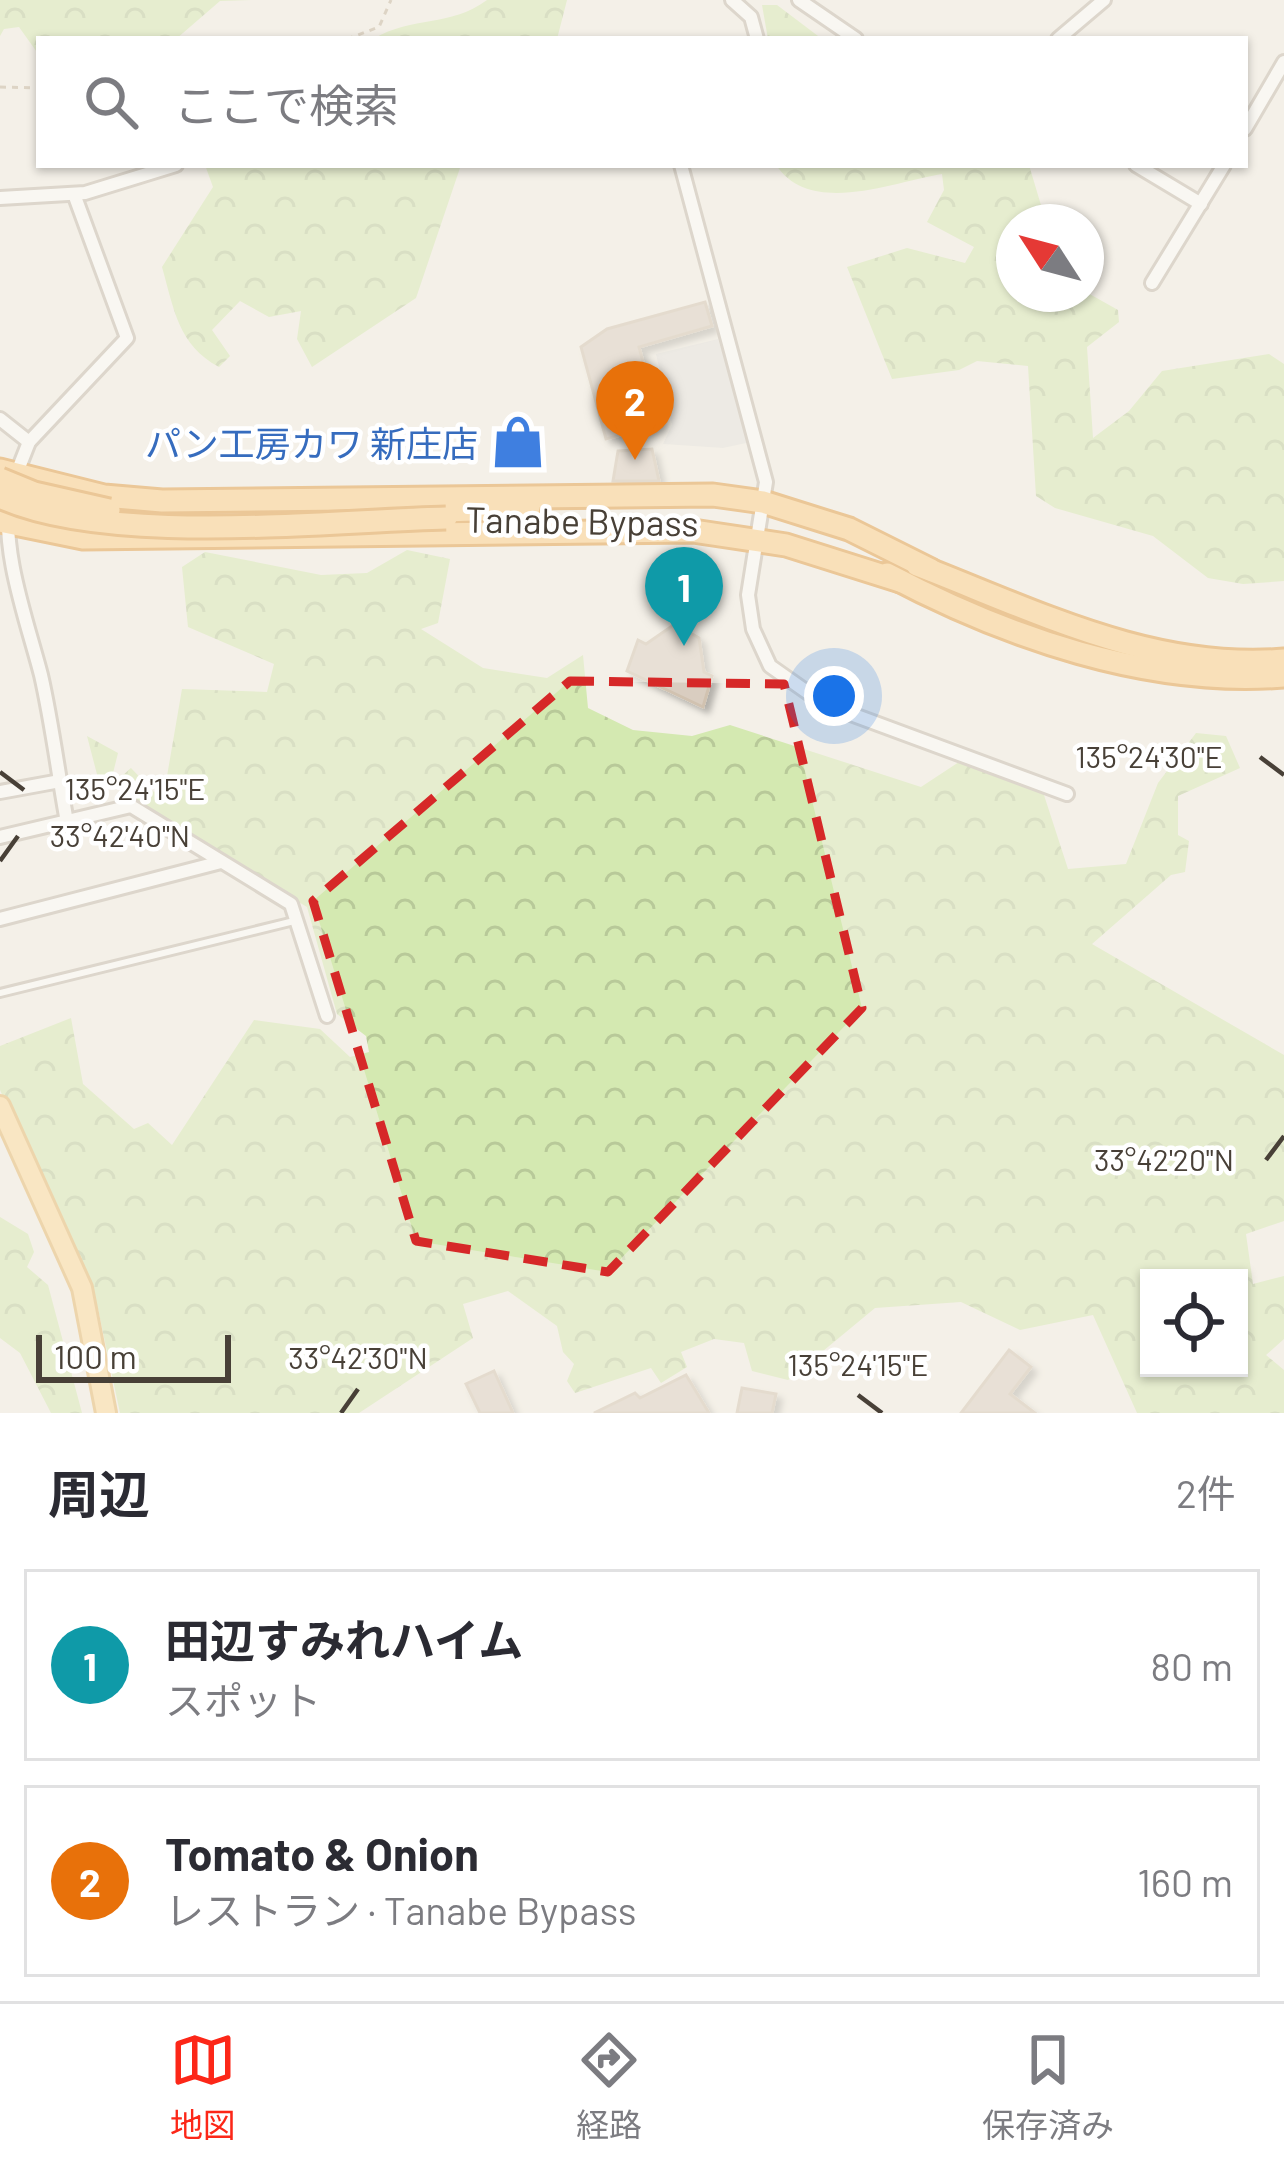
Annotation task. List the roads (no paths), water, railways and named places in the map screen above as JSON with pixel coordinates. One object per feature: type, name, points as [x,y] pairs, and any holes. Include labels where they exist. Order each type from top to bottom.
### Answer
[{"type":"highway","points":[[5,474],[104,496],[161,501],[643,492],[760,521]]},
{"type":"highway","name":"Tanabe Bypass","points":[[5,474],[34,493],[115,511],[760,521],[1115,663],[1205,676],[1284,676]]},
{"type":"highway","name":"Tanabe Bypass","points":[[0,496],[66,517],[145,524],[445,514]]},
{"type":"highway","points":[[2,521],[83,538],[616,530],[760,521],[849,529],[931,570],[1134,647],[1222,661],[1284,660]]},
{"type":"main road","points":[[0,1106],[82,1288],[106,1413]]},
{"type":"street","points":[[732,0],[751,17],[756,36]]},
{"type":"street","points":[[800,0],[852,36]]},
{"type":"street","points":[[1062,36],[1104,0]]},
{"type":"street","points":[[1248,123],[1284,62]]},
{"type":"street","points":[[0,198],[74,194],[165,168]]},
{"type":"street","points":[[681,168],[766,482],[748,596],[753,629],[770,666],[800,690],[856,717],[962,751],[1067,794]]},
{"type":"street","points":[[1141,168],[1201,204]]},
{"type":"street","points":[[1152,283],[1222,168]]},
{"type":"street","points":[[68,822],[2,521],[5,474],[127,338],[74,194]]},
{"type":"street","points":[[0,419],[29,442]]},
{"type":"street","points":[[0,792],[60,782]]},
{"type":"street","points":[[0,837],[131,806],[291,904],[308,969],[327,1016]]},
{"type":"street","points":[[0,919],[221,862]]},
{"type":"lane","points":[[0,993],[297,920]]},
{"type":"place","name":"パン工房カワ 新庄店","points":[[518,442]]},
{"type":"place","name":"Tomato & Onion","points":[[635,460]]},
{"type":"place","name":"田辺すみれハイム","points":[[684,646]]}]
